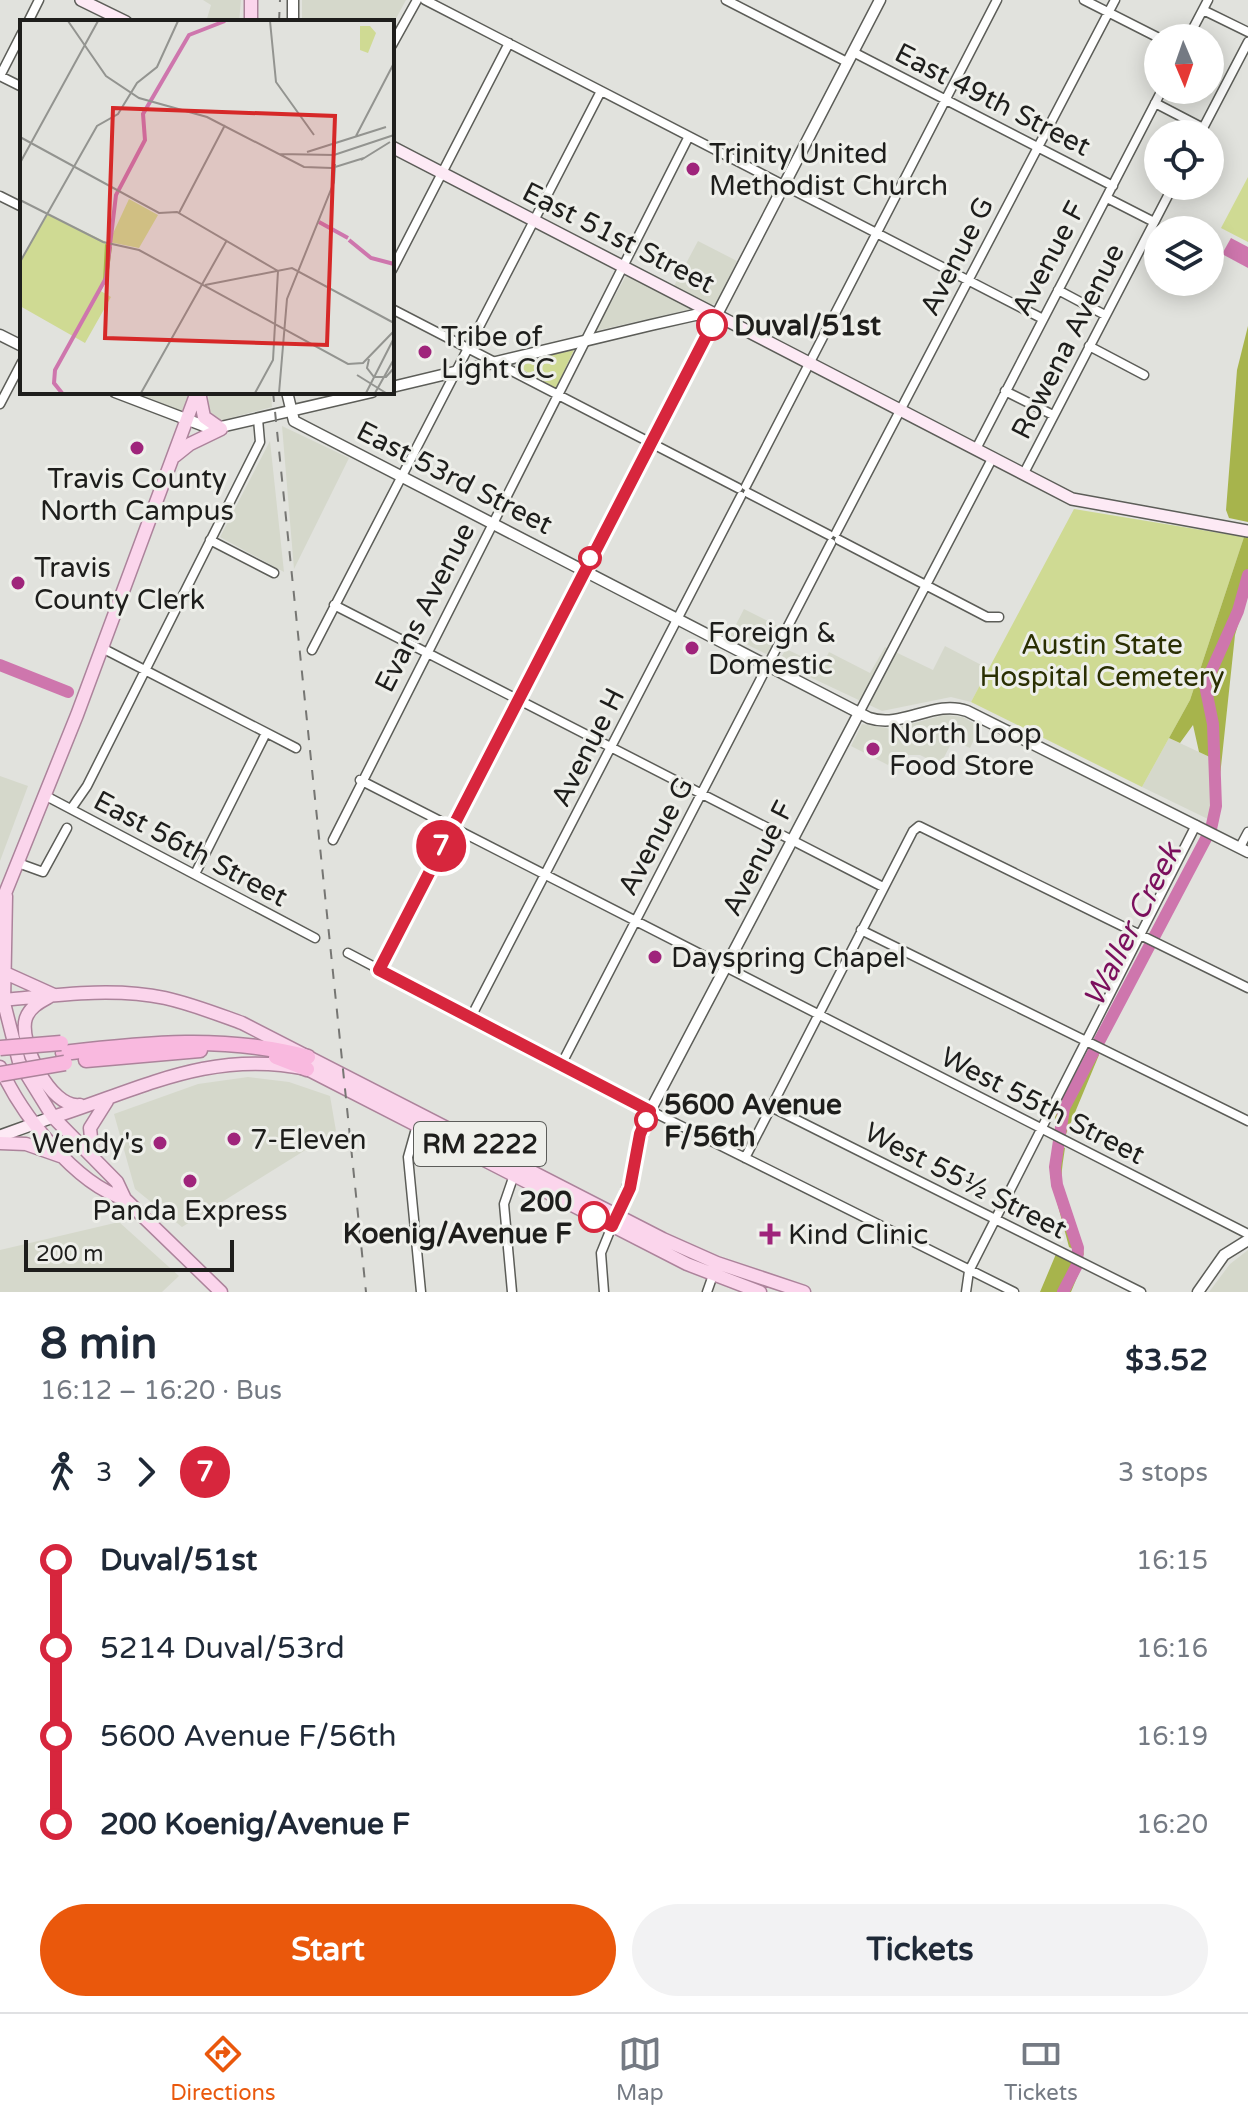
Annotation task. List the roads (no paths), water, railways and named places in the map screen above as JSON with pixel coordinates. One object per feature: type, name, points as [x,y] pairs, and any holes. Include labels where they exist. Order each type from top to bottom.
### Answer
[{"type":"highway","name":"RM 2222","points":[[0,1066],[63,1053],[152,1042],[243,1044],[307,1063]]},
{"type":"highway","points":[[0,1048],[63,1053]]},
{"type":"highway","name":"RM 2222","points":[[0,1074],[63,1053],[210,1049],[307,1063]]},
{"type":"main road","points":[[81,0],[122,20]]},
{"type":"main road","name":"East 51st Street","points":[[394,148],[1079,501],[1248,531]]},
{"type":"main road","points":[[197,394],[46,796],[3,901],[8,922],[2,1000],[19,1062],[53,1117],[117,1182],[125,1199],[221,1292]]},
{"type":"main road","points":[[173,458],[190,444],[221,429],[204,417],[198,394]]},
{"type":"main road","points":[[3,972],[54,995]]},
{"type":"main road","points":[[54,995],[32,1008],[25,1023],[37,1066],[63,1104],[73,1106],[110,1098]]},
{"type":"main road","points":[[2,1000],[54,995],[162,998],[250,1026],[307,1063]]},
{"type":"main road","points":[[0,1136],[206,1066],[241,1062],[307,1063]]},
{"type":"main road","name":"RM 2222","points":[[307,1063],[514,1175],[760,1292]]},
{"type":"main road","name":"RM 2222","points":[[307,1063],[614,1221]]},
{"type":"main road","points":[[0,1066],[33,1124],[107,1194],[125,1199]]},
{"type":"main road","points":[[94,1160],[90,1128],[96,1114],[110,1098]]},
{"type":"main road","points":[[0,1143],[26,1144],[67,1158]]},
{"type":"main road","name":"RM 2222","points":[[715,1269],[804,1292]]},
{"type":"street","points":[[29,20],[39,0]]},
{"type":"street","points":[[394,41],[417,0]]},
{"type":"street","points":[[425,0],[1043,319]]},
{"type":"street","name":"East 49th Street","points":[[726,0],[946,99],[1113,186]]},
{"type":"street","points":[[379,970],[880,0]]},
{"type":"street","name":"Avenue H","points":[[471,1017],[997,0]]},
{"type":"street","points":[[1084,0],[1144,30]]},
{"type":"street","name":"Avenue G","points":[[561,1065],[1115,0]]},
{"type":"street","points":[[1196,24],[1208,0]]},
{"type":"street","points":[[1203,10],[1248,32]]},
{"type":"street","points":[[20,37],[0,76],[20,86]]},
{"type":"street","points":[[1207,120],[1248,42]]},
{"type":"street","points":[[394,266],[509,43]]},
{"type":"street","points":[[312,650],[601,91]]},
{"type":"street","name":"Avenue F","points":[[976,449],[1154,104]]},
{"type":"street","points":[[1157,104],[1183,120]]},
{"type":"street","name":"Evans Avenue","points":[[333,840],[360,780],[688,138]]},
{"type":"street","points":[[0,196],[20,206]]},
{"type":"street","points":[[1107,198],[1144,217]]},
{"type":"street","name":"Rowena Avenue","points":[[1024,473],[1144,241]]},
{"type":"street","points":[[1058,290],[1105,315]]},
{"type":"street","points":[[394,310],[987,617],[999,617]]},
{"type":"street","points":[[394,387],[695,315],[717,315]]},
{"type":"street","points":[[0,335],[20,345]]},
{"type":"street","points":[[1089,346],[1144,375]]},
{"type":"street","points":[[0,404],[20,366]]},
{"type":"street","points":[[1005,391],[1053,415]]},
{"type":"street","points":[[120,394],[187,421],[221,429],[363,394]]},
{"type":"street","points":[[287,394],[291,411]]},
{"type":"street","points":[[323,403],[328,394]]},
{"type":"street","name":"East 53rd Street","points":[[291,411],[294,421],[859,713],[887,722],[948,707],[967,711],[1205,830]]},
{"type":"street","points":[[75,811],[260,442],[258,419]]},
{"type":"street","name":"Avenue F","points":[[604,1292],[601,1253],[630,1188],[640,1134],[650,1111],[993,457]]},
{"type":"street","points":[[210,540],[274,573]]},
{"type":"street","points":[[334,605],[883,887]]},
{"type":"street","points":[[102,648],[296,748]]},
{"type":"street","points":[[195,874],[266,733]]},
{"type":"street","name":"West 55th Street","points":[[360,780],[726,970],[1248,1234]]},
{"type":"street","name":"East 56th Street","points":[[46,796],[315,938]]},
{"type":"street","points":[[745,1158],[883,887],[913,831],[919,826],[1248,988]]},
{"type":"street","points":[[18,863],[43,872],[67,828]]},
{"type":"street","points":[[966,1292],[969,1271],[1041,1129],[1094,1044],[1205,830],[1244,850],[1248,832]]},
{"type":"street","points":[[861,930],[1248,1121]]},
{"type":"street","points":[[348,953],[650,1111],[1014,1292]]},
{"type":"street","name":"West 55½ Street","points":[[771,1107],[1141,1292]]},
{"type":"street","points":[[417,1125],[408,1157],[421,1292]]},
{"type":"street","points":[[512,1292],[504,1204],[514,1175]]},
{"type":"street","points":[[1198,1292],[1224,1255],[1248,1240]]},
{"type":"street","points":[[707,1292],[715,1269]]},
{"type":"waterway","name":"Waller Creek","points":[[1063,1292],[1077,1265],[1078,1248],[1057,1185],[1055,1167],[1064,1108],[1211,829],[1216,806],[1213,724],[1205,685],[1238,611],[1248,575]]},
{"type":"waterway","points":[[0,665],[68,692]]},
{"type":"railway","points":[[279,20],[280,0]]},
{"type":"railway","points":[[273,394],[366,1292]]},
{"type":"place","name":"Trinity United Methodist Church","points":[[693,169]]},
{"type":"place","name":"Duval/51st","points":[[712,325]]},
{"type":"place","name":"Tribe of Light CC","points":[[425,352]]},
{"type":"place","name":"Travis County North Campus","points":[[137,448]]},
{"type":"place","name":"Travis County Clerk","points":[[18,583]]},
{"type":"place","name":"Foreign & Domestic","points":[[692,648]]},
{"type":"place","name":"North Loop Food Store","points":[[873,749]]},
{"type":"place","name":"Dayspring Chapel","points":[[655,957]]},
{"type":"place","name":"5600 Avenue F/56th","points":[[646,1120]]},
{"type":"place","name":"7-Eleven","points":[[234,1139]]},
{"type":"place","name":"Wendy's","points":[[160,1143]]},
{"type":"place","name":"Panda Express","points":[[190,1181]]},
{"type":"place","name":"200 Koenig/Avenue F","points":[[594,1217]]},
{"type":"place","name":"Kind Clinic","points":[[770,1234]]},
{"type":"park label","name":"Austin State Hospital Cemetery","points":[[1102,660]]}]
